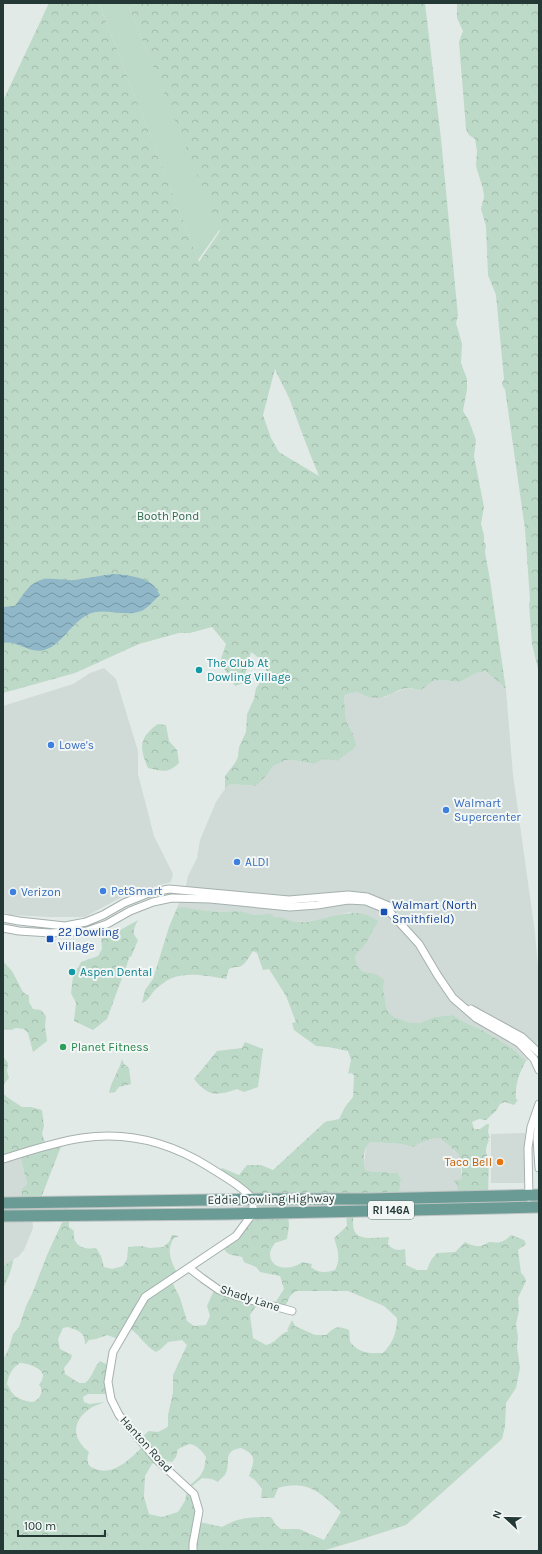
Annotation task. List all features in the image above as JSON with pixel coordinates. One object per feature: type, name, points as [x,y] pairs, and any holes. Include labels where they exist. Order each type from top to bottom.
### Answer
[{"type":"main road","name":"Eddie Dowling Highway","points":[[3,1203],[253,1199],[369,1199],[534,1195]]},
{"type":"main road","name":"Eddie Dowling Highway","points":[[3,1216],[253,1213],[535,1207]]},
{"type":"street","points":[[3,918],[66,926],[86,922],[124,903],[149,893],[169,889],[290,900],[348,895],[367,897],[382,902],[396,912],[423,942],[432,955],[441,974],[462,1002],[478,1014],[522,1036],[539,1053]]},
{"type":"street","points":[[3,928],[19,931],[50,933],[87,931],[107,924],[130,911],[153,902],[172,898],[210,899],[290,907],[317,905],[348,900],[366,901],[388,910],[419,944],[453,998],[476,1018],[519,1043],[534,1059],[539,1070]]},
{"type":"street","points":[[535,1207],[528,1148],[531,1127],[539,1104]]},
{"type":"street","points":[[539,1118],[537,1139],[539,1168]]},
{"type":"street","points":[[3,1159],[41,1147],[82,1138],[118,1136],[143,1139],[171,1147],[199,1161],[245,1190],[253,1199],[253,1213]]},
{"type":"street","points":[[529,1139],[537,1139]]},
{"type":"street","name":"Hanton Road","points":[[193,1551],[199,1511],[194,1494],[157,1460],[119,1415],[111,1399],[108,1382],[113,1352],[145,1297],[236,1236],[253,1213]]},
{"type":"street","name":"Shady Lane","points":[[189,1268],[225,1292],[292,1311]]},
{"type":"shaded area","points":[[104,668],[116,679],[138,751],[138,774],[154,836],[173,874],[171,882],[127,894],[85,917],[11,915],[3,912],[3,706],[73,684],[90,673]]},
{"type":"shaded area","points":[[485,671],[506,690],[513,775],[535,933],[539,980],[539,1034],[536,1048],[537,1054],[526,1061],[512,1048],[453,1015],[434,1017],[420,1023],[411,1023],[394,1017],[389,1013],[386,1006],[381,977],[357,968],[355,965],[355,956],[374,929],[350,912],[320,920],[298,922],[276,918],[268,914],[257,915],[237,911],[221,912],[177,908],[188,876],[197,858],[200,840],[216,802],[225,789],[230,784],[256,786],[267,775],[273,766],[286,760],[314,764],[324,759],[337,761],[352,732],[346,721],[344,696],[352,692],[360,692],[365,695],[385,697],[408,688],[421,690],[433,681],[442,680],[460,682],[476,673]]},
{"type":"shaded area","points":[[525,1133],[524,1183],[491,1183],[491,1134]]},
{"type":"shaded area","points":[[441,1137],[459,1155],[462,1177],[460,1180],[454,1180],[457,1183],[458,1197],[399,1196],[401,1179],[398,1173],[367,1171],[365,1169],[366,1146],[371,1142],[402,1144],[413,1147],[423,1140]]},
{"type":"shaded area","points":[[20,1156],[27,1185],[21,1203],[81,1203],[80,1208],[69,1208],[68,1215],[32,1216],[33,1228],[24,1250],[18,1257],[3,1267],[3,1159]]},
{"type":"green space","name":"Booth Pond","points":[[49,3],[99,3],[199,262],[220,231],[127,3],[425,3],[441,139],[458,316],[456,323],[462,344],[461,363],[467,379],[467,389],[463,411],[469,421],[476,440],[474,456],[484,507],[481,524],[484,542],[486,545],[485,552],[506,690],[485,671],[476,673],[460,682],[442,680],[433,681],[421,690],[410,688],[404,689],[380,698],[371,698],[358,692],[350,693],[344,696],[346,721],[352,732],[356,745],[353,749],[337,761],[324,759],[314,764],[286,760],[273,766],[267,775],[256,786],[230,784],[225,789],[225,776],[238,757],[239,747],[246,732],[247,714],[254,699],[256,688],[266,675],[266,663],[251,652],[243,683],[235,686],[220,662],[226,644],[212,627],[190,633],[179,633],[139,644],[75,673],[3,693],[3,101]],"holes":[[[275,369],[289,399],[319,476],[279,452],[271,438],[263,415]]]},
{"type":"green space","points":[[99,3],[127,3],[220,229],[198,260]]},
{"type":"green space","points":[[457,3],[539,3],[539,696],[538,669],[532,644],[525,529],[505,389],[502,383],[504,379],[496,295],[488,275],[486,226],[481,209],[484,197],[483,189],[476,166],[477,151],[475,139],[469,135],[466,129],[459,42],[463,31],[457,18]]},
{"type":"green space","points":[[158,724],[166,725],[169,741],[177,750],[179,763],[171,769],[165,771],[148,768],[142,749],[144,738]]},
{"type":"green space","points":[[184,907],[221,912],[239,911],[254,915],[270,914],[274,917],[298,922],[319,920],[349,913],[359,913],[368,916],[378,921],[366,943],[355,956],[356,963],[362,971],[380,976],[384,980],[383,987],[386,1006],[389,1013],[394,1017],[411,1023],[420,1023],[434,1017],[453,1015],[512,1048],[526,1061],[518,1079],[516,1099],[518,1100],[514,1105],[505,1102],[500,1104],[496,1111],[486,1120],[479,1119],[472,1122],[474,1129],[480,1129],[489,1124],[488,1132],[490,1138],[487,1139],[489,1140],[486,1149],[486,1154],[489,1158],[488,1197],[458,1197],[457,1184],[453,1180],[460,1180],[462,1177],[459,1155],[441,1138],[426,1140],[413,1147],[402,1144],[371,1142],[366,1146],[365,1150],[365,1169],[367,1171],[398,1173],[401,1179],[398,1204],[353,1205],[353,1227],[356,1234],[364,1237],[375,1238],[389,1237],[388,1244],[395,1250],[405,1249],[406,1265],[417,1270],[427,1270],[431,1260],[437,1253],[455,1252],[465,1242],[474,1246],[480,1246],[489,1242],[501,1242],[506,1240],[511,1235],[524,1240],[526,1244],[518,1250],[521,1273],[526,1281],[518,1298],[519,1311],[516,1324],[520,1368],[516,1388],[506,1403],[505,1427],[502,1439],[406,1525],[356,1541],[322,1551],[3,1551],[3,1360],[9,1348],[13,1334],[19,1327],[47,1255],[66,1214],[69,1216],[69,1227],[74,1231],[75,1240],[77,1243],[83,1247],[96,1248],[101,1256],[104,1267],[112,1269],[123,1266],[127,1259],[128,1247],[163,1247],[169,1242],[172,1235],[179,1236],[174,1238],[170,1248],[170,1257],[178,1275],[171,1280],[180,1298],[187,1321],[194,1326],[206,1325],[210,1316],[207,1306],[215,1288],[259,1302],[250,1315],[253,1338],[266,1345],[273,1342],[285,1332],[289,1331],[287,1330],[292,1320],[295,1326],[315,1335],[326,1335],[339,1327],[349,1330],[350,1342],[361,1351],[368,1353],[383,1353],[392,1341],[395,1333],[397,1318],[384,1306],[348,1291],[296,1291],[290,1296],[284,1309],[273,1306],[284,1289],[280,1276],[260,1272],[256,1267],[244,1262],[242,1257],[229,1254],[224,1249],[230,1245],[248,1225],[243,1212],[243,1206],[234,1201],[258,1196],[234,1185],[219,1173],[222,1168],[239,1175],[247,1165],[261,1165],[273,1170],[325,1122],[339,1119],[345,1107],[353,1097],[354,1075],[351,1073],[348,1074],[351,1060],[348,1051],[316,1046],[294,1030],[292,1023],[296,1022],[286,996],[269,969],[263,970],[257,953],[253,951],[247,960],[239,967],[229,969],[226,979],[198,975],[183,975],[176,977],[163,983],[147,1000],[142,1003],[145,990],[153,979],[169,927],[177,908]],"holes":[[[346,1211],[347,1226],[334,1238],[338,1250],[338,1262],[335,1270],[329,1272],[319,1271],[313,1269],[311,1267],[312,1264],[302,1262],[293,1267],[283,1267],[274,1264],[271,1260],[270,1251],[275,1243],[287,1239],[289,1226],[288,1212]],[[68,1327],[81,1333],[84,1337],[85,1345],[89,1340],[107,1335],[121,1340],[129,1328],[156,1352],[168,1342],[182,1340],[187,1345],[173,1375],[173,1392],[168,1415],[168,1427],[158,1432],[149,1431],[141,1438],[144,1445],[127,1461],[114,1469],[100,1470],[91,1467],[88,1461],[89,1452],[80,1442],[76,1431],[79,1420],[83,1415],[92,1407],[105,1402],[89,1404],[84,1402],[83,1397],[88,1394],[108,1394],[110,1366],[100,1361],[90,1378],[85,1383],[79,1383],[65,1374],[64,1368],[71,1359],[72,1355],[60,1349],[58,1339],[63,1328]],[[20,1363],[26,1364],[37,1368],[42,1372],[43,1378],[39,1385],[41,1387],[41,1393],[37,1400],[32,1402],[20,1399],[12,1392],[7,1384],[11,1372]],[[189,1444],[197,1447],[206,1457],[204,1469],[200,1476],[188,1487],[185,1501],[178,1512],[162,1517],[149,1514],[144,1497],[145,1476],[152,1464],[159,1460],[172,1462],[176,1457],[178,1449]],[[241,1448],[252,1456],[253,1462],[249,1476],[255,1480],[262,1489],[261,1498],[274,1498],[278,1488],[297,1485],[320,1494],[341,1512],[324,1540],[299,1529],[281,1529],[276,1525],[271,1517],[245,1518],[234,1521],[222,1527],[200,1522],[191,1487],[202,1478],[212,1479],[218,1482],[227,1471],[228,1458],[231,1452]]]},
{"type":"green space","points":[[138,920],[134,928],[134,935],[138,940],[131,957],[130,956],[107,1019],[93,1030],[74,1021],[76,1003],[71,993],[73,977],[81,962],[98,956],[102,949],[101,936],[109,931],[122,929]]},
{"type":"green space","points":[[3,961],[12,971],[23,992],[29,996],[29,1002],[33,1009],[41,1010],[46,1016],[45,1026],[47,1041],[33,1052],[28,1033],[24,1029],[3,1029]]},
{"type":"green space","points":[[245,1042],[263,1049],[258,1087],[244,1092],[237,1089],[218,1094],[208,1092],[194,1079],[217,1051],[242,1048]]},
{"type":"green space","points":[[3,1056],[8,1063],[7,1071],[9,1078],[3,1085]]},
{"type":"green space","points":[[122,1059],[124,1064],[129,1068],[131,1084],[119,1087],[115,1092],[109,1093],[111,1084]]},
{"type":"green space","points":[[3,1093],[22,1107],[31,1107],[42,1110],[44,1126],[42,1134],[47,1147],[62,1144],[39,1203],[21,1203],[22,1189],[27,1184],[20,1156],[3,1159]]},
{"type":"green space","points":[[10,1261],[13,1262],[3,1289],[3,1267]]},
{"type":"water","points":[[115,574],[131,576],[147,581],[155,587],[160,595],[146,608],[134,613],[100,612],[87,615],[76,623],[57,643],[41,651],[35,651],[14,644],[3,643],[3,607],[15,606],[25,592],[34,583],[47,579],[75,580]]},
{"type":"place","name":"The Club At Dowling Village","points":[[199,670]]},
{"type":"place","name":"Lowe's","points":[[51,745]]},
{"type":"place","name":"Walmart Supercenter","points":[[446,810]]},
{"type":"place","name":"ALDI","points":[[237,862]]},
{"type":"place","name":"PetSmart","points":[[103,891]]},
{"type":"place","name":"Verizon","points":[[13,892]]},
{"type":"place","name":"Walmart (North Smithfield)","points":[[384,912]]},
{"type":"place","name":"22 Dowling Village","points":[[50,939]]},
{"type":"place","name":"Aspen Dental","points":[[72,972]]},
{"type":"place","name":"Planet Fitness","points":[[63,1047]]},
{"type":"place","name":"Taco Bell","points":[[500,1162]]}]
